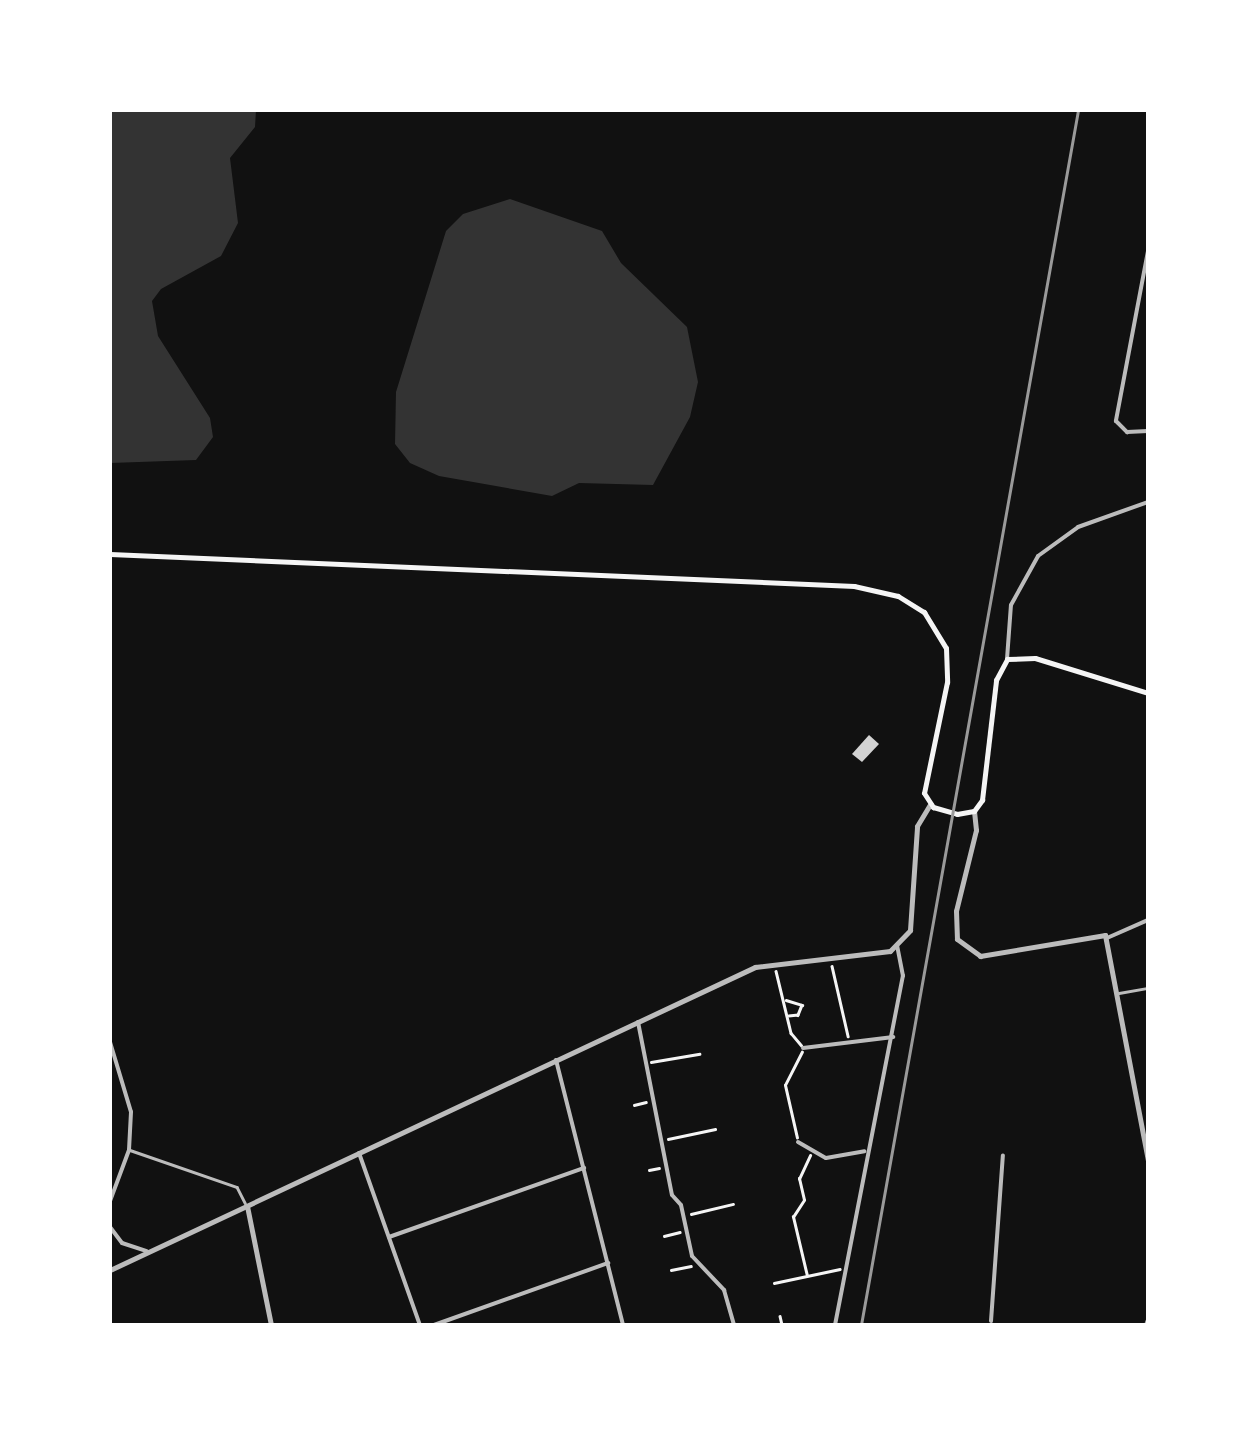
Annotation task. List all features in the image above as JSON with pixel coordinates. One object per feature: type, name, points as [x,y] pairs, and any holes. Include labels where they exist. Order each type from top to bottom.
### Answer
[{"type":"main road","points":[[110,554],[841,586],[898,596],[929,618],[948,655],[924,788],[930,804],[944,812],[974,811],[984,796],[996,680],[1008,660],[1036,658],[1148,693]]},
{"type":"street","points":[[1148,251],[1116,421],[1126,432],[1148,431]]},
{"type":"street","points":[[1008,660],[1011,605],[1038,556],[1078,527],[1148,502]]},
{"type":"street","points":[[835,1325],[864,1151],[875,1139],[903,976],[897,946],[912,922],[917,826],[930,804]]},
{"type":"street","points":[[974,811],[976,830],[955,928],[963,948],[994,955],[1094,933],[1107,938],[1148,920]]},
{"type":"street","points":[[1107,938],[1148,1162]]},
{"type":"street","points":[[110,1270],[774,960],[897,946]]},
{"type":"street","points":[[638,1022],[657,1100],[660,1141],[686,1231],[696,1262],[724,1290],[734,1325]]},
{"type":"street","points":[[803,1048],[892,1037]]},
{"type":"street","points":[[110,1042],[130,1096],[129,1150],[110,1202]]},
{"type":"street","points":[[556,1060],[622,1325]]},
{"type":"street","points":[[798,1142],[810,1154],[832,1158],[864,1151]]},
{"type":"street","points":[[359,1153],[420,1325]]},
{"type":"street","points":[[1004,1155],[990,1323],[1026,1325]]},
{"type":"street","points":[[389,1237],[584,1168]]},
{"type":"street","points":[[246,1206],[271,1325]]},
{"type":"street","points":[[110,1227],[122,1243],[151,1252]]},
{"type":"street","points":[[434,1325],[608,1263]]},
{"type":"lane","points":[[1118,994],[1148,988]]},
{"type":"lane","points":[[129,1150],[238,1187],[246,1206]]},
{"type":"path","points":[[832,956],[849,1042]]},
{"type":"path","points":[[774,960],[788,1016],[803,1048],[785,1085],[798,1142]]},
{"type":"path","points":[[786,1000],[794,998],[802,1005],[798,1015],[788,1016]]},
{"type":"path","points":[[649,1062],[698,1054]]},
{"type":"path","points":[[634,1105],[657,1100]]},
{"type":"path","points":[[660,1141],[715,1129]]},
{"type":"path","points":[[806,1276],[794,1217],[804,1200],[799,1179],[810,1154]]},
{"type":"path","points":[[649,1170],[666,1167]]},
{"type":"path","points":[[683,1216],[733,1204]]},
{"type":"path","points":[[664,1236],[686,1231]]},
{"type":"path","points":[[671,1270],[696,1262]]},
{"type":"path","points":[[774,1284],[846,1270]]},
{"type":"path","points":[[780,1316],[782,1325]]},
{"type":"shaded area","points":[[110,110],[256,110],[255,127],[230,158],[238,223],[221,256],[161,289],[152,301],[158,336],[210,418],[213,437],[196,460],[110,463]]},
{"type":"shaded area","points":[[510,199],[602,231],[621,263],[687,327],[698,382],[690,417],[653,485],[579,483],[552,496],[439,476],[410,463],[395,444],[396,392],[446,231],[463,214]]},
{"type":"building","points":[[869,735],[879,744],[862,762],[852,754]]},
{"type":"railway","points":[[861,1325],[1078,110]]}]
